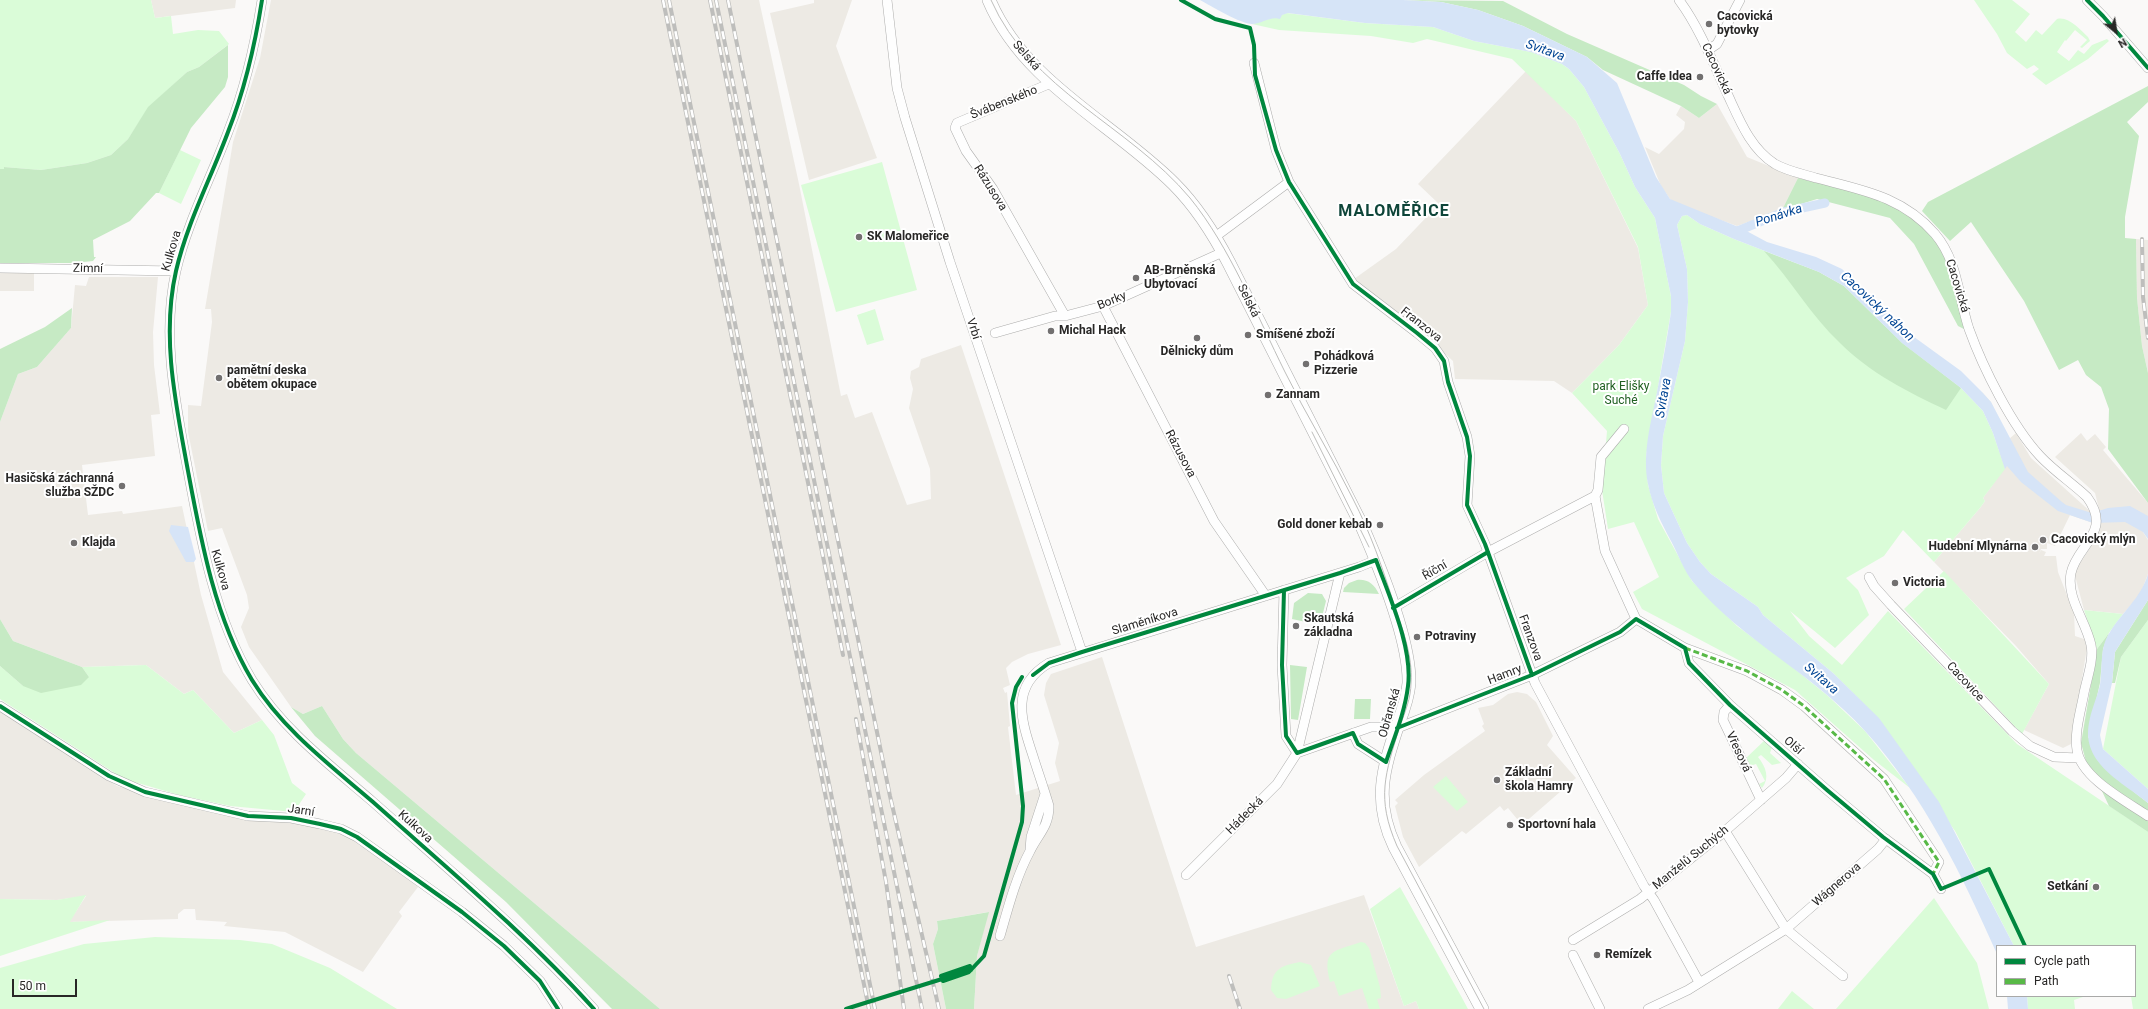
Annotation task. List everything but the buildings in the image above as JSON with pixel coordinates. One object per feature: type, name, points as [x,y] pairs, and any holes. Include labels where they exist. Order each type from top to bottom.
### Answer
[{"type":"main road","name":"Selská","points":[[989,0],[1017,48],[1033,66],[1173,183],[1220,234],[1223,252],[1334,469],[1376,560],[1402,635],[1409,669]]},
{"type":"main road","name":"Obřanská","points":[[1409,669],[1409,685],[1405,704],[1386,762],[1383,776],[1382,805],[1391,838],[1482,1009]]},
{"type":"street","name":"Kulkova","points":[[262,0],[252,59],[245,84],[228,132],[188,232],[176,271],[169,325],[178,420],[203,544],[212,580],[235,646],[252,680],[290,729],[525,938],[593,1009]]},
{"type":"street","name":"Vrbí","points":[[887,0],[899,95],[974,332],[1082,652]]},
{"type":"street","name":"Cacovická","points":[[1679,0],[1708,50],[1752,142],[1775,164],[1798,173],[1877,194],[1907,210],[1936,235],[1953,264],[1969,327],[1980,357],[2000,395],[2030,444],[2042,458],[2087,496],[2095,512],[2096,524],[2088,543],[2074,564],[2070,582],[2073,595],[2091,645],[2090,663],[2077,741],[2079,758]]},
{"type":"street","points":[[1708,50],[1717,44],[1740,0]]},
{"type":"street","points":[[2086,0],[2103,16],[2148,68]]},
{"type":"street","name":"Franzova","points":[[1254,63],[1276,150],[1289,182],[1353,284],[1435,348],[1444,361],[1448,382],[1467,437],[1470,456],[1467,505],[1488,552],[1532,675],[1550,714],[1572,750],[1644,886],[1649,892]]},
{"type":"street","name":"Švábenského","points":[[956,122],[1052,82]]},
{"type":"street","name":"Rázusova","points":[[956,122],[955,128],[966,151],[992,190],[1064,316]]},
{"type":"street","points":[[1220,234],[1289,182]]},
{"type":"street","name":"Borky","points":[[995,333],[1055,316],[1064,316],[1103,306],[1223,252]]},
{"type":"street","name":"Zimní","points":[[0,268],[176,271]]},
{"type":"street","name":"Rázusova","points":[[1103,306],[1214,521],[1266,596]]},
{"type":"street","points":[[1624,429],[1601,457],[1598,490],[1595,496],[1605,551],[1636,619],[1685,648],[1747,671],[1782,690],[1804,706],[1884,778],[1940,862],[1933,874]]},
{"type":"street","name":"Říční","points":[[1393,608],[1488,552],[1595,496]]},
{"type":"street","name":"Slaměníkova","points":[[1000,936],[1030,850],[1031,837],[1045,794],[1023,727],[1021,709],[1022,697],[1026,686],[1033,675],[1049,663],[1340,573],[1376,560]]},
{"type":"street","name":"Hádecká","points":[[1186,875],[1277,784],[1297,753],[1340,573]]},
{"type":"street","name":"Cacovice","points":[[1868,577],[1878,591],[2012,731],[2030,746],[2054,757],[2079,758]]},
{"type":"street","points":[[1284,590],[1282,665],[1286,736],[1297,753],[1371,727],[1397,728]]},
{"type":"street","name":"Hamry","points":[[1397,728],[1532,675],[1620,632],[1636,619]]},
{"type":"street","name":"Olší","points":[[1685,648],[1687,657],[1692,666],[1730,705],[1886,839],[1933,874],[1941,889]]},
{"type":"street","name":"Vřesová","points":[[1730,705],[1724,712],[1723,720],[1761,800]]},
{"type":"street","name":"Jarní","points":[[0,706],[108,776],[145,792],[248,816],[291,818],[320,824],[341,829],[358,837],[462,912],[504,946],[540,981],[558,1009]]},
{"type":"street","points":[[1352,733],[1358,744],[1386,762]]},
{"type":"street","points":[[2079,758],[2087,772],[2148,816]]},
{"type":"street","name":"Manželů Suchých","points":[[1573,940],[1649,892],[1725,831],[1786,778],[1798,764]]},
{"type":"street","points":[[1725,831],[1786,929],[1843,976]]},
{"type":"street","name":"Wágnerova","points":[[1648,1009],[1700,982],[1786,929],[1878,849],[1886,839]]},
{"type":"street","points":[[1649,892],[1700,982]]},
{"type":"street","points":[[1573,955],[1600,1009]]},
{"type":"shaded area","points":[[151,0],[236,0],[235,8],[155,18]]},
{"type":"shaded area","points":[[271,0],[759,0],[799,184],[841,396],[847,394],[855,418],[872,412],[907,505],[931,499],[930,469],[909,408],[913,389],[910,378],[911,371],[919,367],[921,359],[961,345],[1061,645],[1028,654],[1012,662],[1006,668],[1010,685],[1003,688],[1005,693],[1007,692],[1010,726],[1008,727],[1016,795],[1060,781],[1055,763],[1059,743],[1044,695],[1046,683],[1051,674],[1102,657],[1196,947],[1364,895],[1404,1006],[1416,1001],[1419,1009],[974,1009],[977,956],[988,912],[937,921],[938,929],[933,944],[946,1009],[660,1009],[356,753],[343,739],[322,706],[303,714],[291,707],[249,647],[241,627],[249,608],[247,595],[222,528],[208,531],[188,432],[188,405],[201,406],[212,322],[211,309],[205,309],[233,142],[260,58]]},
{"type":"shaded area","points":[[814,0],[852,0],[836,46],[877,158],[809,180],[770,13],[814,3]]},
{"type":"shaded area","points":[[1526,71],[1576,121],[1638,248],[1648,305],[1619,345],[1572,393],[1554,381],[1455,379],[1453,361],[1409,321],[1354,279],[1396,249],[1439,204],[1418,184]]},
{"type":"shaded area","points":[[1717,104],[1747,157],[1798,178],[1782,210],[1737,226],[1677,204],[1670,199],[1661,186],[1645,147],[1659,154],[1684,129],[1685,122],[1676,115],[1681,106],[1699,118]]},
{"type":"shaded area","points":[[2136,239],[2148,240],[2148,373],[2142,346],[2137,298]]},
{"type":"shaded area","points":[[0,270],[34,271],[34,291],[0,291]]},
{"type":"shaded area","points":[[89,277],[158,277],[153,332],[154,365],[160,414],[151,415],[155,456],[82,465],[88,515],[122,511],[123,514],[182,506],[201,595],[223,672],[262,720],[234,733],[193,690],[184,694],[146,665],[82,667],[13,641],[0,619],[0,422],[18,374],[37,367],[71,328],[75,285],[86,286]]},
{"type":"shaded area","points":[[1982,392],[1991,402],[2009,439],[2016,433],[2031,458],[2092,513],[2093,523],[2070,515],[2055,546],[2047,543],[2047,549],[2041,549],[2039,554],[2041,550],[2046,552],[2044,556],[2056,556],[2058,572],[2074,613],[2075,636],[2084,639],[2087,648],[2071,744],[2063,748],[2024,730],[2049,684],[2016,646],[1934,562],[1980,508],[1985,501],[1983,498],[2004,469]]},
{"type":"shaded area","points":[[2081,433],[2087,441],[2095,434],[2106,447],[2103,450],[2148,503],[2148,519],[2143,532],[2148,540],[2148,574],[2140,595],[2123,614],[2084,610],[2074,572],[2096,539],[2099,509],[2095,493],[2055,457]]},
{"type":"shaded area","name":"Základní škola Hamry","points":[[1517,692],[1527,694],[1536,702],[1553,736],[1547,745],[1576,778],[1522,825],[1508,808],[1504,811],[1500,806],[1466,834],[1462,831],[1419,867],[1403,837],[1395,806],[1398,803],[1395,800],[1424,775],[1485,731],[1482,726],[1484,724],[1478,708],[1493,705],[1508,694]]},
{"type":"shaded area","points":[[0,711],[117,786],[211,812],[252,820],[289,822],[336,832],[353,838],[377,854],[418,887],[399,912],[402,916],[363,972],[285,932],[224,926],[227,922],[196,920],[195,909],[184,909],[178,914],[178,919],[69,922],[86,896],[57,900],[0,899]]},
{"type":"green space","points":[[0,0],[151,0],[155,18],[171,16],[173,34],[198,30],[219,31],[229,44],[199,67],[187,72],[149,107],[128,139],[111,155],[87,163],[41,170],[4,167],[4,169],[0,169]]},
{"type":"green space","points":[[1403,0],[1503,1],[1567,34],[1684,85],[1717,104],[1699,118],[1681,106],[1603,70],[1587,57],[1523,26],[1478,10],[1441,2]]},
{"type":"green space","points":[[1974,0],[2012,0],[2030,14],[2015,32],[2026,42],[2036,30],[2042,35],[2057,19],[2066,20],[2078,27],[2090,41],[2082,48],[2080,47],[2087,40],[2075,30],[2066,41],[2065,40],[2057,52],[2069,61],[2078,50],[2084,54],[2092,45],[2107,39],[2109,41],[2088,59],[2046,85],[2032,74],[2039,69],[2034,65],[2027,69],[2007,53],[1997,34]]},
{"type":"green space","name":"park Elišky Suché","points":[[1287,13],[1365,23],[1433,27],[1474,41],[1531,52],[1562,64],[1569,69],[1584,87],[1620,154],[1635,187],[1655,218],[1671,296],[1671,312],[1646,456],[1648,485],[1658,519],[1692,581],[1737,626],[1785,661],[1828,696],[1865,731],[1910,788],[1874,760],[1795,690],[1642,609],[1633,592],[1659,577],[1634,522],[1608,529],[1602,490],[1607,431],[1572,393],[1619,345],[1648,305],[1638,247],[1576,121],[1512,59],[1427,39],[1413,43],[1371,36],[1279,30],[1252,24]]},
{"type":"green space","points":[[228,45],[228,77],[225,87],[191,128],[159,193],[156,193],[130,221],[93,240],[94,257],[96,257],[93,261],[74,263],[0,263],[0,169],[4,169],[4,167],[41,170],[87,163],[111,155],[128,139],[148,107],[187,72],[199,67]]},
{"type":"green space","points":[[2148,86],[2148,102],[2127,122],[2139,136],[2125,217],[2125,238],[2136,239],[2137,298],[2142,346],[2148,373],[2148,503],[2108,449],[2109,409],[2101,387],[2086,375],[2078,360],[2059,370],[2024,301],[1971,222],[1950,241],[1922,211],[1928,202]]},
{"type":"green space","points":[[180,150],[201,160],[181,204],[159,193]]},
{"type":"green space","name":"SK Malomeřice","points":[[882,162],[917,290],[836,312],[801,185]]},
{"type":"green space","points":[[1798,178],[1872,196],[1906,213],[1926,229],[1941,248],[1954,277],[1966,330],[1958,326],[1914,244],[1890,218],[1817,199],[1782,210]]},
{"type":"green space","points":[[1687,215],[1700,224],[1734,239],[1819,272],[1961,388],[1983,411],[1993,433],[2005,469],[1983,498],[1985,501],[1980,508],[1934,562],[1903,530],[1884,556],[1846,578],[1858,590],[1869,615],[1835,648],[1790,611],[1809,636],[1842,665],[1888,611],[2017,744],[2148,832],[2148,1009],[2133,1009],[2131,997],[2136,997],[2136,945],[2013,945],[1955,831],[1865,705],[1833,673],[1763,615],[1758,607],[1711,574],[1700,562],[1687,543],[1664,493],[1661,465],[1663,436],[1685,341],[1688,302],[1687,269],[1677,225],[1682,216]]},
{"type":"green space","points":[[1764,251],[1819,272],[1844,286],[1902,343],[1961,388],[1946,410],[1890,381],[1864,364],[1852,354],[1810,310]]},
{"type":"green space","points":[[72,308],[71,328],[37,367],[18,374],[0,422],[0,349],[45,327]]},
{"type":"green space","points":[[875,309],[884,340],[867,345],[857,315]]},
{"type":"green space","points":[[1944,571],[2049,684],[2022,734],[1904,609]]},
{"type":"green space","points":[[1357,580],[1367,581],[1375,587],[1379,594],[1343,592],[1344,588],[1349,583]]},
{"type":"green space","points":[[1308,593],[1322,594],[1326,601],[1320,625],[1292,619],[1294,603]]},
{"type":"green space","points":[[2148,600],[2148,620],[2121,657],[2115,683],[2112,683],[2115,652]]},
{"type":"green space","points":[[2084,610],[2123,614],[2097,649]]},
{"type":"green space","points":[[0,619],[13,641],[82,667],[89,677],[81,685],[41,693],[23,686],[0,666]]},
{"type":"green space","points":[[2148,620],[2148,789],[2103,749],[2121,657]]},
{"type":"green space","points":[[2109,633],[2103,649],[2100,683],[2088,737],[2134,792],[2148,803],[2148,832],[2109,806],[2093,772],[2087,765],[2081,743],[2097,649]]},
{"type":"green space","points":[[146,665],[184,694],[193,690],[234,733],[262,720],[274,735],[292,783],[306,794],[294,812],[230,806],[179,795],[124,779],[0,699],[0,666],[23,686],[89,677],[82,667]]},
{"type":"green space","points":[[1290,665],[1307,667],[1298,720],[1291,719]]},
{"type":"green space","points":[[1355,699],[1371,699],[1370,719],[1354,719]]},
{"type":"green space","points":[[322,706],[343,739],[356,753],[660,1009],[612,1009],[506,902],[315,736],[291,707],[303,714]]},
{"type":"green space","points":[[1765,740],[1772,747],[1770,753],[1781,763],[1772,765],[1761,755],[1758,757],[1766,772],[1766,780],[1762,788],[1759,784],[1765,781],[1756,764],[1750,766],[1746,758]]},
{"type":"green space","points":[[1446,776],[1468,802],[1457,811],[1433,787]]},
{"type":"green space","points":[[1400,887],[1468,1009],[1419,1009],[1416,1001],[1404,1006],[1370,909]]},
{"type":"green space","points":[[86,895],[70,922],[110,920],[0,956],[0,899],[57,900]]},
{"type":"green space","points":[[1934,898],[1977,963],[1989,1009],[1836,1009]]},
{"type":"green space","points":[[989,912],[977,956],[974,1009],[946,1009],[933,944],[938,929],[937,921]]},
{"type":"green space","points":[[155,937],[240,940],[272,944],[330,968],[397,1009],[0,1009],[0,968],[84,944]]},
{"type":"green space","points":[[1361,942],[1365,943],[1369,948],[1380,987],[1381,998],[1377,999],[1380,1009],[1369,1009],[1362,988],[1339,996],[1334,981],[1330,982],[1328,963],[1329,957],[1332,953]]},
{"type":"green space","points":[[1300,962],[1311,965],[1320,986],[1286,999],[1277,998],[1271,990],[1275,973],[1282,967]]},
{"type":"green space","points":[[1792,991],[1814,1009],[1778,1009]]},
{"type":"green space","points":[[2027,997],[2083,997],[2074,1000],[2075,1009],[2028,1009]]},
{"type":"water","points":[[1200,0],[1403,0],[1441,2],[1478,10],[1523,26],[1587,57],[1617,83],[1656,177],[1670,199],[1741,228],[1767,242],[1816,257],[1842,269],[1910,334],[1961,371],[1982,392],[1991,402],[2028,472],[2062,502],[2066,505],[2092,513],[2108,508],[2130,506],[2148,516],[2148,539],[2143,532],[2125,522],[2093,523],[2058,511],[2021,482],[2007,466],[2005,469],[1993,433],[1983,411],[1961,388],[1902,343],[1844,286],[1819,272],[1734,239],[1700,224],[1687,215],[1682,216],[1677,225],[1687,269],[1688,302],[1685,341],[1663,436],[1661,465],[1664,493],[1687,543],[1700,562],[1711,574],[1758,607],[1763,615],[1833,673],[1879,718],[1939,802],[2013,945],[1996,945],[1996,952],[1970,895],[1940,837],[1906,782],[1865,731],[1824,692],[1733,622],[1712,603],[1693,582],[1684,568],[1654,506],[1646,472],[1648,438],[1671,312],[1671,296],[1655,218],[1635,187],[1620,154],[1584,87],[1569,69],[1562,64],[1531,52],[1474,41],[1433,27],[1365,23],[1288,13],[1282,15],[1280,19],[1269,19],[1252,24],[1234,18]]},
{"type":"water","points":[[171,525],[188,527],[196,559],[194,562],[186,562],[169,531]]},
{"type":"water","points":[[2148,574],[2148,600],[2115,652],[2112,683],[2100,735],[2103,749],[2148,789],[2148,803],[2106,770],[2091,750],[2088,737],[2090,718],[2100,685],[2104,644],[2115,625],[2141,590]]},
{"type":"water","points":[[2007,997],[2027,997],[2028,1009],[2008,1009]]},
{"type":"waterway","name":"Ponávka","points":[[1735,232],[1784,212],[1825,203]]},
{"type":"tram line","points":[[991,0],[1009,32],[1030,59],[1055,83],[1166,172],[1190,198],[1204,217],[1218,238],[1242,282],[1293,388],[1359,511],[1384,575],[1403,631],[1409,652],[1411,673],[1409,700],[1390,758],[1387,772],[1385,786],[1386,814],[1397,846],[1484,1009]]},
{"type":"tram line","points":[[1312,432],[1369,547]]},
{"type":"railway","points":[[663,0],[869,1009]]},
{"type":"railway","points":[[669,0],[875,1009]]},
{"type":"railway","points":[[710,0],[843,655]]},
{"type":"railway","points":[[716,0],[922,1009]]},
{"type":"railway","points":[[728,0],[890,796],[939,1009]]},
{"type":"railway","points":[[2142,239],[2143,297],[2148,338]]},
{"type":"railway","points":[[856,719],[886,882],[904,1009]]},
{"type":"railway","points":[[1229,976],[1240,1009]]},
{"type":"marked path","points":[[1685,648],[1747,671],[1782,690],[1804,706],[1884,779],[1939,862],[1933,874]]},
{"type":"cycle path","points":[[262,0],[253,50],[240,100],[186,236],[181,253],[176,271],[170,321],[172,371],[179,421],[204,552],[219,605],[239,656],[252,680],[278,715],[308,746],[514,928],[594,1009]]},
{"type":"cycle path","points":[[1181,0],[1215,19],[1250,28],[1254,45],[1255,75],[1276,150],[1289,182],[1353,284],[1435,348],[1444,361],[1448,382],[1467,437],[1470,456],[1467,505],[1485,544],[1532,675]]},
{"type":"cycle path","points":[[2087,0],[2103,16],[2148,68]]},
{"type":"cycle path","points":[[1393,608],[1488,552]]},
{"type":"cycle path","points":[[1033,675],[1049,663],[1082,652],[1340,573],[1376,560],[1399,622],[1404,639],[1409,671],[1407,696],[1386,762],[1358,744],[1353,733],[1297,753],[1286,736],[1282,665],[1284,590]]},
{"type":"cycle path","points":[[1397,728],[1532,675],[1620,632],[1636,619],[1685,648],[1689,663],[1730,705],[1883,837],[1933,874],[1941,889],[1989,869],[2025,945]]},
{"type":"cycle path","points":[[846,1009],[852,1007],[971,970],[970,966],[941,976],[943,981],[969,972],[984,956],[1022,822],[1023,806],[1012,703],[1016,687],[1022,677]]},
{"type":"cycle path","points":[[0,706],[109,776],[145,792],[248,816],[291,818],[320,824],[341,829],[357,837],[462,912],[504,946],[540,981],[558,1009]]},
{"type":"place","name":"Cacovická bytovky","points":[[1709,24]]},
{"type":"place","name":"Caffe Idea","points":[[1700,77]]},
{"type":"place","name":"SK Malomeřice","points":[[859,237]]},
{"type":"place","name":"AB-Brněnská Ubytovací","points":[[1136,278]]},
{"type":"place","name":"Michal Hack","points":[[1051,331]]},
{"type":"place","name":"Smíšené zboží","points":[[1248,335]]},
{"type":"place","name":"Dělnický dům","points":[[1197,338]]},
{"type":"place","name":"Pohádková Pizzerie","points":[[1306,364]]},
{"type":"place","name":"pamětní deska obětem okupace","points":[[219,378]]},
{"type":"place","name":"Zannam","points":[[1268,395]]},
{"type":"place","name":"Hasičská záchranná služba SŽDC","points":[[122,486]]},
{"type":"place","name":"Gold doner kebab","points":[[1380,525]]},
{"type":"place","name":"Cacovický mlýn","points":[[2043,540]]},
{"type":"place","name":"Klajda","points":[[74,543]]},
{"type":"place","name":"Hudební Mlynárna","points":[[2035,547]]},
{"type":"place","name":"Victoria","points":[[1895,583]]},
{"type":"place","name":"Skautská základna","points":[[1296,626]]},
{"type":"place","name":"Potraviny","points":[[1417,637]]},
{"type":"place","name":"Základní škola Hamry","points":[[1497,780]]},
{"type":"place","name":"Sportovní hala","points":[[1510,825]]},
{"type":"place","name":"Setkání","points":[[2096,887]]},
{"type":"place","name":"Remízek","points":[[1597,955]]},
{"type":"district","name":"MALOMĚŘICE","points":[[1394,212]]},
{"type":"water label","name":"Svitava","points":[[1545,51]]},
{"type":"water label","name":"Cacovický náhon","points":[[1877,307]]},
{"type":"water label","name":"Svitava","points":[[1664,398]]},
{"type":"water label","name":"Svitava","points":[[1821,679]]}]
